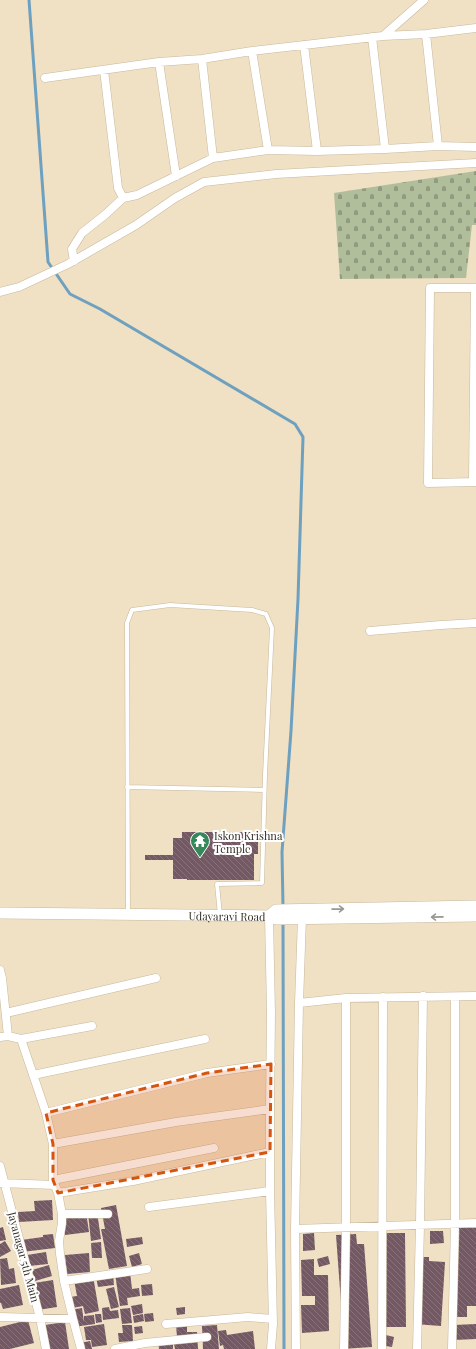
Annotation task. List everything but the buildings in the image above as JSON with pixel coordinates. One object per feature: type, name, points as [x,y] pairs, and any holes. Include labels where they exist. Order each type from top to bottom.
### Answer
[{"type":"street","points":[[383,36],[424,0]]},
{"type":"street","points":[[45,78],[159,62],[202,59],[252,51],[372,37],[426,34],[476,28]]},
{"type":"street","points":[[426,34],[438,146]]},
{"type":"street","points":[[372,37],[385,149]]},
{"type":"street","points":[[304,45],[317,151]]},
{"type":"street","points":[[252,51],[268,150]]},
{"type":"street","points":[[202,59],[212,158]]},
{"type":"street","points":[[159,62],[176,176]]},
{"type":"street","points":[[104,70],[118,188],[123,198]]},
{"type":"street","points":[[71,263],[72,249],[82,234],[123,198],[137,195],[212,158],[268,150],[317,151],[438,146],[476,147]]},
{"type":"street","points":[[0,292],[19,287],[71,263],[136,225],[175,198],[204,182],[276,174],[476,163]]},
{"type":"street","points":[[430,288],[476,288],[475,482],[428,483],[430,288]]},
{"type":"street","points":[[370,631],[476,623]]},
{"type":"street","points":[[296,1349],[295,1229],[300,916],[476,906]]},
{"type":"street","name":"Udayaravi Road","points":[[0,913],[476,916]]},
{"type":"street","points":[[271,1349],[273,1319],[270,1109],[274,915]]},
{"type":"street","points":[[1,976],[6,1013],[4,1037],[21,1039],[92,1026]]},
{"type":"street","points":[[6,1013],[156,978]]},
{"type":"street","points":[[417,1349],[423,996]]},
{"type":"street","points":[[299,1003],[346,998],[476,996]]},
{"type":"street","points":[[382,1349],[383,997]]},
{"type":"street","points":[[452,1349],[455,1224],[455,997]]},
{"type":"street","points":[[344,1349],[346,1228],[346,998]]},
{"type":"street","points":[[21,1039],[46,1113],[53,1144],[55,1186],[62,1214],[59,1241],[64,1281],[81,1349]]},
{"type":"street","points":[[33,1075],[205,1039]]},
{"type":"street","points":[[46,1113],[207,1073],[271,1064]]},
{"type":"street","points":[[53,1144],[176,1122],[270,1109]]},
{"type":"street","points":[[55,1186],[214,1148]]},
{"type":"street","points":[[2,1184],[55,1186],[133,1181],[270,1152]]},
{"type":"street","name":"Jayanagar 5th Main","points":[[0,1166],[2,1184],[40,1318],[46,1349]]},
{"type":"street","points":[[149,1207],[270,1191]]},
{"type":"street","points":[[62,1214],[108,1214]]},
{"type":"street","points":[[295,1229],[476,1223]]},
{"type":"street","points":[[64,1281],[146,1269]]},
{"type":"street","points":[[0,1317],[73,1319]]},
{"type":"street","points":[[166,1324],[248,1317],[273,1319]]},
{"type":"street","points":[[115,1349],[145,1343],[207,1337]]},
{"type":"lane","points":[[128,914],[127,623],[132,610],[170,605],[252,610],[266,614],[272,628],[264,790],[262,883],[218,884],[220,915]]},
{"type":"lane","points":[[127,787],[264,790]]},
{"type":"highlighted area","points":[[271,1064],[270,1152],[58,1193],[53,1180],[53,1144],[46,1113],[207,1073]]},
{"type":"green space","points":[[476,171],[476,225],[472,225],[466,278],[340,279],[334,193]]},
{"type":"waterway","points":[[29,0],[48,262],[70,294],[100,309],[295,424],[303,437],[298,599],[291,731],[282,852],[283,907]]},
{"type":"waterway","points":[[283,921],[284,1349]]},
{"type":"place","name":"Iskon Krishna Temple","points":[[200,858]]}]
